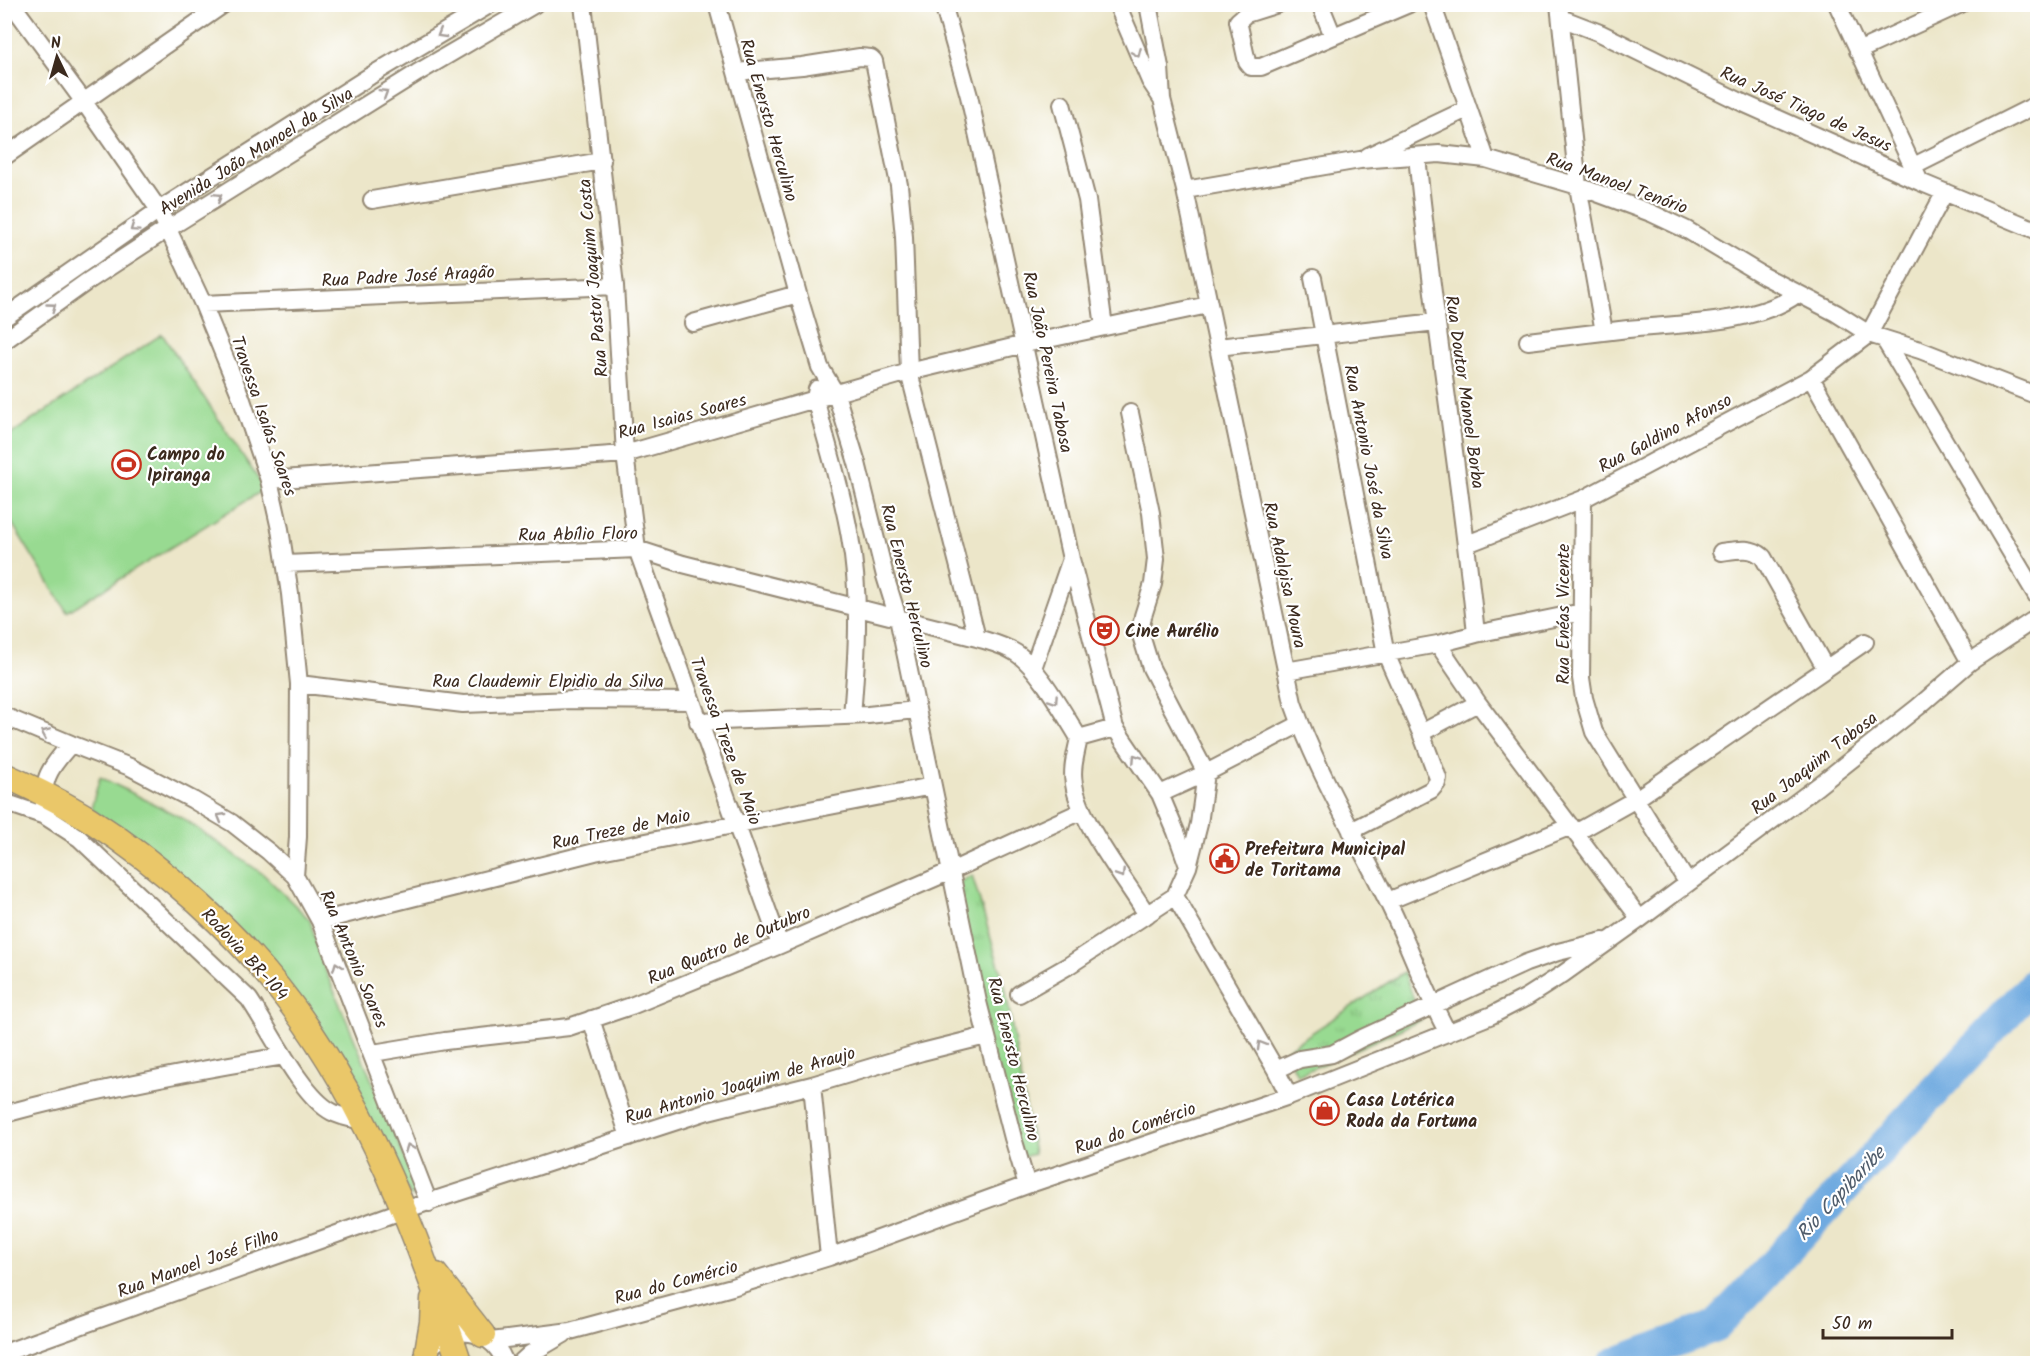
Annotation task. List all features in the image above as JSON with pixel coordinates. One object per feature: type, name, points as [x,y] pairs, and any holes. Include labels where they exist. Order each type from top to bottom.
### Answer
[{"type":"highway","name":"Rodovia BR-104","points":[[4,775],[44,804],[89,819],[164,873],[239,944],[289,1001],[323,1051],[363,1121],[404,1210],[423,1259]]},
{"type":"highway","points":[[423,1259],[460,1364]]},
{"type":"highway","points":[[423,1259],[487,1338]]},
{"type":"highway","points":[[422,1359],[432,1322],[433,1288]]},
{"type":"street","name":"Travessa Isaías Soares","points":[[12,4],[84,102],[169,228],[241,397],[269,480],[286,564],[299,684],[298,837],[295,876]]},
{"type":"street","points":[[4,158],[224,4]]},
{"type":"street","name":"Avenida João Manoel da Silva","points":[[4,341],[159,210],[370,76],[491,4]]},
{"type":"street","name":"Avenida João Manoel da Silva","points":[[4,318],[169,228],[417,73],[535,4]]},
{"type":"street","name":"Rua Pastor Joaquim Costa","points":[[583,4],[615,286],[625,453],[636,549]]},
{"type":"street","name":"Rua Enersto Herculino","points":[[717,4],[820,367],[836,394],[857,463],[885,576],[898,618],[986,1036],[1027,1185]]},
{"type":"street","name":"Rua João Pereira Tabosa","points":[[943,4],[969,96],[1071,559],[1115,728],[1160,794],[1188,867]]},
{"type":"street","points":[[1117,4],[1150,81],[1162,99]]},
{"type":"street","points":[[1148,4],[1160,67],[1162,99]]},
{"type":"street","points":[[1278,4],[1246,14],[1238,21],[1247,62],[1251,67],[1262,67],[1409,4]]},
{"type":"street","points":[[1320,4],[1333,36]]},
{"type":"street","points":[[1432,4],[1486,159]]},
{"type":"street","points":[[1837,4],[1920,182]]},
{"type":"street","points":[[1858,51],[1961,4]]},
{"type":"street","points":[[1560,11],[1578,186],[1604,332]]},
{"type":"street","name":"Rua José Tiago de Jesus","points":[[1560,11],[1743,103],[2037,231]]},
{"type":"street","points":[[736,72],[802,66],[860,57],[871,58],[874,61],[899,185],[904,237],[909,372],[977,638]]},
{"type":"street","name":"Rua Adalgisa Moura","points":[[1162,99],[1185,190],[1293,703],[1300,724],[1351,831],[1388,901],[1432,1006],[1448,1033]]},
{"type":"street","points":[[1062,104],[1087,200],[1104,327]]},
{"type":"street","points":[[1912,167],[2037,104]]},
{"type":"street","points":[[1360,160],[1467,109]]},
{"type":"street","name":"Rua Manoel Tenório","points":[[1185,190],[1360,160],[1439,154],[1486,159],[1578,186],[1651,213],[1687,230],[1797,294],[1876,336],[1920,350],[2037,396]]},
{"type":"street","name":"Rua Doutor Manoel Borba","points":[[1417,156],[1436,322],[1467,544],[1476,634]]},
{"type":"street","points":[[372,200],[602,161]]},
{"type":"street","points":[[1945,192],[1876,336],[2037,598]]},
{"type":"street","name":"Rua Antonio José da Silva","points":[[1313,278],[1386,654],[1438,778],[1431,790],[1351,831]]},
{"type":"street","name":"Rua Padre José Aragão","points":[[203,304],[615,286]]},
{"type":"street","points":[[693,324],[798,294]]},
{"type":"street","points":[[1528,341],[1708,321],[1761,312],[1780,306],[1797,294]]},
{"type":"street","name":"Rua Isaias Soares","points":[[269,480],[625,453],[909,372],[1025,344],[1208,305]]},
{"type":"street","points":[[1218,347],[1436,322]]},
{"type":"street","name":"Rua Galdino Afonso","points":[[1467,544],[1583,499],[1810,378],[1876,336]]},
{"type":"street","points":[[820,367],[815,398],[837,472],[851,538],[857,607],[852,716]]},
{"type":"street","points":[[1810,378],[1970,662]]},
{"type":"street","points":[[1018,994],[1068,966],[1174,896],[1188,867],[1199,824],[1206,772],[1151,668],[1140,632],[1156,572],[1156,545],[1130,413]]},
{"type":"street","name":"Rua Enéas Vicente","points":[[1583,499],[1581,678],[1588,715],[1594,732],[1688,882]]},
{"type":"street","name":"Rua Abílio Floro","points":[[286,564],[636,549],[683,564],[1005,647],[1033,668],[1079,738]]},
{"type":"street","name":"Travessa Treze de Maio","points":[[636,549],[780,945]]},
{"type":"street","points":[[1721,552],[1745,549],[1757,552],[1763,557],[1826,669]]},
{"type":"street","points":[[1033,668],[1071,559]]},
{"type":"street","points":[[1286,671],[1438,644],[1582,612]]},
{"type":"street","name":"Rua Joaquim Tabosa","points":[[1563,974],[1818,786],[1970,662],[2037,616]]},
{"type":"street","points":[[1388,901],[1574,829],[1636,798],[1865,642]]},
{"type":"street","points":[[1438,644],[1478,702],[1640,919]]},
{"type":"street","name":"Rua Claudemir Elpidio da Silva","points":[[299,684],[463,704],[574,700],[691,701]]},
{"type":"street","points":[[1421,733],[1478,702]]},
{"type":"street","points":[[698,722],[852,716],[916,710]]},
{"type":"street","name":"Rua Antonio Soares","points":[[4,716],[130,766],[232,823],[295,876],[320,921],[356,1016],[373,1053],[429,1203]]},
{"type":"street","points":[[1160,794],[1300,724]]},
{"type":"street","points":[[1115,728],[1079,738],[1073,772],[1074,786],[1082,811],[1147,915]]},
{"type":"street","points":[[44,804],[48,773],[70,744]]},
{"type":"street","name":"Rua Treze de Maio","points":[[320,921],[595,852],[932,786]]},
{"type":"street","points":[[4,802],[44,804],[249,999],[284,1056],[321,1105],[348,1119],[363,1121]]},
{"type":"street","name":"Rua Quatro de Outubro","points":[[373,1053],[445,1041],[569,1027],[631,1006],[780,945],[1082,811]]},
{"type":"street","points":[[1174,896],[1289,1096]]},
{"type":"street","name":"Rua Joaquim Tabosa","points":[[1432,1006],[1526,963],[1558,952],[1612,939]]},
{"type":"street","name":"Rua do Comércio","points":[[570,1331],[732,1287],[829,1257],[1027,1185],[1289,1096],[1492,1015],[1563,974]]},
{"type":"street","points":[[1276,1070],[1300,1059],[1332,1054],[1432,1006]]},
{"type":"street","points":[[591,1019],[629,1137]]},
{"type":"street","name":"Rua Antonio Joaquim de Araujo","points":[[404,1210],[708,1111],[812,1085],[986,1036]]},
{"type":"street","points":[[4,1114],[72,1095],[284,1056]]},
{"type":"street","points":[[812,1085],[829,1257]]},
{"type":"street","name":"Rua Manoel José Filho","points":[[4,1353],[404,1210]]},
{"type":"street","points":[[422,1359],[434,1343],[450,1334],[462,1331],[487,1338],[570,1331]]},
{"type":"street","points":[[519,1364],[530,1354],[570,1331]]},
{"type":"street","points":[[487,1338],[499,1349],[505,1364]]},
{"type":"green space","name":"Campo do Ipiranga","points":[[162,334],[265,489],[67,612],[5,512],[5,438]]},
{"type":"green space","points":[[100,777],[182,818],[263,874],[310,920],[321,960],[419,1192],[411,1197],[308,1010],[91,808]]},
{"type":"green space","points":[[972,875],[1005,986],[1034,1154],[1015,1159],[946,890]]},
{"type":"green space","points":[[1404,972],[1421,1020],[1298,1075],[1284,1051]]},
{"type":"waterway","name":"Rio Capibaribe","points":[[1613,1364],[1716,1326],[2038,980]]},
{"type":"place","name":"Campo do Ipiranga","points":[[126,464]]},
{"type":"place","name":"Cine Aurélio","points":[[1104,631]]},
{"type":"place","name":"Prefeitura Municipal de Toritama","points":[[1224,859]]},
{"type":"place","name":"Casa Lotérica Roda da Fortuna","points":[[1325,1110]]}]
